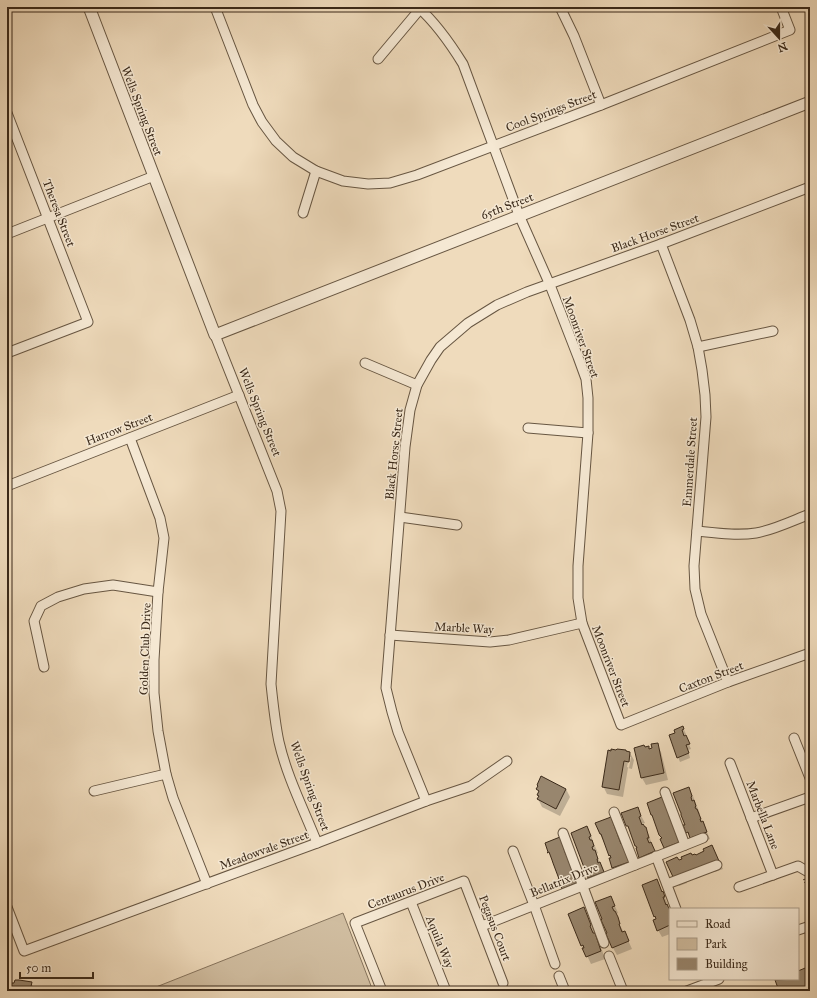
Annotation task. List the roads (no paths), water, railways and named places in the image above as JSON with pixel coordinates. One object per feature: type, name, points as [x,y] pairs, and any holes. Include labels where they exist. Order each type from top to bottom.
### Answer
[{"type":"street","name":"Wells Spring Street","points":[[89,7],[215,335],[277,491],[281,511],[271,684],[273,712],[286,767],[317,843]]},
{"type":"street","name":"Cool Springs Street","points":[[214,7],[253,105],[262,122],[276,141],[293,157],[316,171],[344,181],[368,184],[390,182],[417,175],[601,105],[790,30],[781,7]]},
{"type":"street","points":[[560,7],[574,36],[601,105]]},
{"type":"street","points":[[378,59],[419,8]]},
{"type":"street","name":"Moonriver Street","points":[[419,8],[450,43],[463,64],[519,215],[550,284],[586,379],[588,398],[588,433],[578,566],[578,598],[582,623],[621,725]]},
{"type":"street","name":"65th Street","points":[[215,335],[810,102]]},
{"type":"street","name":"Theresa Street","points":[[7,113],[88,322],[7,353]]},
{"type":"street","points":[[303,213],[316,171]]},
{"type":"street","points":[[7,234],[154,176]]},
{"type":"street","name":"Black Horse Street","points":[[426,801],[398,732],[386,688],[405,447],[410,410],[418,385],[431,360],[440,347],[468,323],[497,305],[527,292],[661,244],[810,187]]},
{"type":"street","name":"Emmerdale Street","points":[[661,244],[690,320],[698,347],[702,370],[706,417],[694,566],[695,589],[701,614],[728,682]]},
{"type":"street","points":[[698,347],[773,331]]},
{"type":"street","points":[[366,363],[418,385]]},
{"type":"street","name":"Harrow Street","points":[[7,486],[239,395]]},
{"type":"street","points":[[528,428],[588,433]]},
{"type":"street","name":"Golden Club Drive","points":[[130,438],[160,518],[164,538],[158,592],[154,660],[154,692],[158,731],[166,774],[173,798],[207,884]]},
{"type":"street","points":[[697,531],[735,534],[757,533],[810,514]]},
{"type":"street","points":[[400,517],[457,525]]},
{"type":"street","points":[[44,667],[34,621],[41,606],[58,597],[84,589],[113,585],[158,592]]},
{"type":"street","name":"Marble Way","points":[[390,635],[490,642],[509,640],[582,623]]},
{"type":"street","name":"Caxton Street","points":[[621,725],[728,682],[810,652]]},
{"type":"street","points":[[794,738],[810,778]]},
{"type":"street","name":"Meadowvale Street","points":[[7,907],[24,951],[317,843],[426,801],[471,786],[507,761]]},
{"type":"street","name":"Marbella Lane","points":[[730,763],[773,875]]},
{"type":"street","points":[[94,791],[166,774]]},
{"type":"street","points":[[665,792],[685,845]]},
{"type":"street","points":[[751,818],[810,797]]},
{"type":"street","points":[[614,812],[635,865]]},
{"type":"street","points":[[563,833],[604,942]]},
{"type":"street","name":"Bellatrix Drive","points":[[482,926],[702,838]]},
{"type":"street","points":[[514,851],[554,964]]},
{"type":"street","points":[[656,856],[676,908]]},
{"type":"street","points":[[667,884],[717,865]]},
{"type":"street","points":[[740,888],[798,866],[810,873]]},
{"type":"street","name":"Centaurus Drive","points":[[382,991],[356,923],[464,881]]},
{"type":"street","name":"Pegasus Court","points":[[464,881],[503,983]]},
{"type":"street","name":"Aquila Way","points":[[411,902],[446,991]]},
{"type":"street","points":[[799,930],[810,926]]},
{"type":"street","points":[[609,956],[623,991]]},
{"type":"street","points":[[558,976],[565,991]]},
{"type":"street","points":[[687,991],[704,981]]}]
